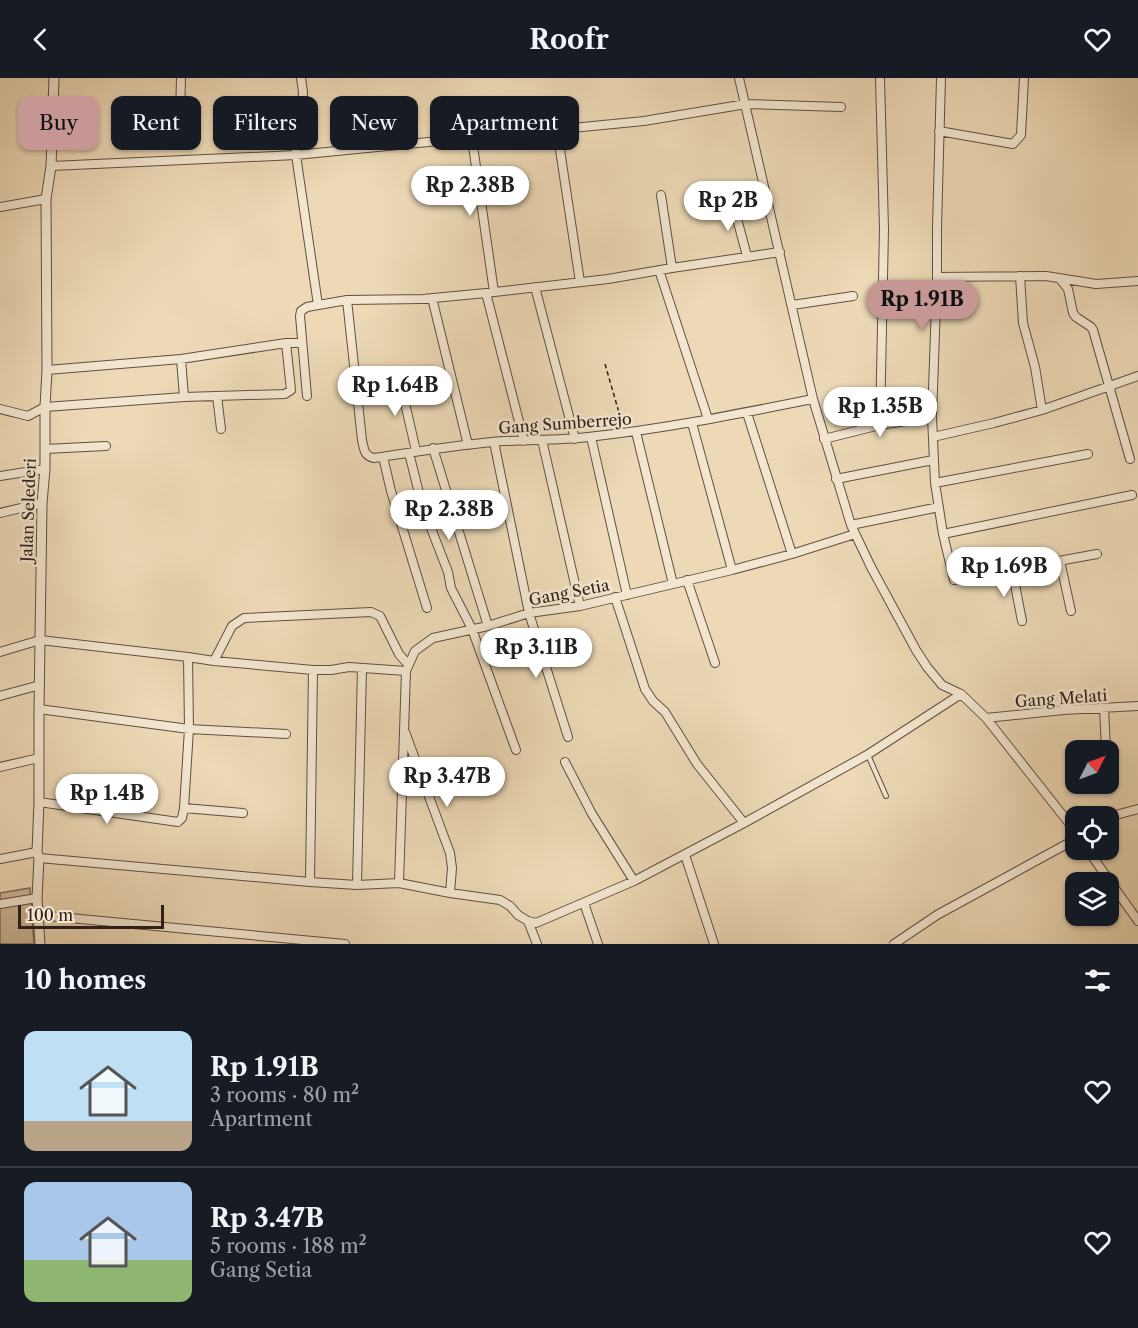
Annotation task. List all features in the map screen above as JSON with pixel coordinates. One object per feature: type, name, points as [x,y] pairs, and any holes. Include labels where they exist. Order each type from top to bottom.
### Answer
[{"type":"street","name":"Jalan Selederi","points":[[40,944],[37,898],[42,503],[47,370],[46,199],[51,166],[54,78]]},
{"type":"street","points":[[181,78],[181,96]]},
{"type":"street","points":[[301,78],[302,109],[295,140],[296,155],[318,305]]},
{"type":"street","points":[[739,78],[813,399],[850,525],[876,578],[927,667],[942,685],[961,694],[986,718],[1065,817]]},
{"type":"street","points":[[880,78],[884,229],[880,425]]},
{"type":"street","points":[[941,78],[932,417],[933,460],[943,534],[954,580],[1097,554]]},
{"type":"street","points":[[939,131],[1013,144],[1021,135],[1024,78]]},
{"type":"street","points":[[579,128],[644,121],[746,104],[841,107]]},
{"type":"street","points":[[51,166],[296,155],[430,143]]},
{"type":"street","points":[[473,150],[490,292],[524,441]]},
{"type":"street","points":[[560,150],[580,282]]},
{"type":"street","points":[[661,195],[672,268]]},
{"type":"street","points":[[0,207],[46,199]]},
{"type":"street","points":[[732,201],[747,256]]},
{"type":"street","points":[[307,396],[300,316],[307,306],[346,300],[432,298],[608,279],[780,252]]},
{"type":"street","points":[[658,270],[708,419]]},
{"type":"street","points":[[1020,276],[1024,333],[1035,367],[1042,410]]},
{"type":"street","points":[[937,278],[1046,276],[1095,284],[1138,281]]},
{"type":"street","points":[[1060,279],[1068,289],[1073,313],[1093,330],[1130,459]]},
{"type":"street","points":[[535,287],[575,439]]},
{"type":"street","points":[[792,305],[853,296]]},
{"type":"street","points":[[432,298],[468,445]]},
{"type":"street","points":[[346,300],[364,452],[369,457],[383,457],[391,491],[427,608]]},
{"type":"street","points":[[47,370],[181,359],[286,343],[301,343]]},
{"type":"street","points":[[0,408],[28,416],[45,407],[184,397],[285,394],[291,390],[286,343]]},
{"type":"street","points":[[181,359],[184,397]]},
{"type":"street","points":[[933,437],[1042,410],[1138,376]]},
{"type":"street","points":[[399,377],[422,504],[448,572],[451,588],[472,629],[516,750]]},
{"type":"street","points":[[217,396],[221,429]]},
{"type":"street","name":"Gang Sumberrejo","points":[[383,457],[434,448],[494,442],[575,439],[636,432],[813,399]]},
{"type":"street","points":[[747,412],[792,554]]},
{"type":"street","points":[[824,439],[880,425],[932,417]]},
{"type":"street","points":[[692,423],[732,570]]},
{"type":"street","points":[[636,432],[673,584]]},
{"type":"street","points":[[591,437],[627,595]]},
{"type":"street","points":[[542,440],[580,606]]},
{"type":"street","points":[[494,442],[530,613],[568,738]]},
{"type":"street","points":[[45,449],[106,446]]},
{"type":"street","points":[[434,448],[488,626]]},
{"type":"street","points":[[935,483],[1088,453]]},
{"type":"street","points":[[837,479],[933,460]]},
{"type":"street","points":[[0,476],[45,469]]},
{"type":"street","points":[[943,534],[1132,495]]},
{"type":"street","points":[[0,513],[42,503]]},
{"type":"street","points":[[850,525],[939,507]]},
{"type":"street","name":"Gang Setia","points":[[399,883],[406,671],[415,651],[433,638],[488,626],[530,613],[580,606],[732,570],[855,534]]},
{"type":"street","points":[[1060,561],[1071,611]]},
{"type":"street","points":[[1012,570],[1022,621]]},
{"type":"street","points":[[687,580],[715,663]]},
{"type":"street","points":[[615,597],[645,689],[665,712],[697,764],[744,824]]},
{"type":"street","points":[[214,661],[232,627],[244,618],[371,612],[380,616],[399,654],[406,662],[409,662]]},
{"type":"street","points":[[0,652],[40,640],[214,661],[313,670],[349,667],[406,671]]},
{"type":"street","points":[[39,802],[178,822],[182,818],[184,808],[189,729],[188,657]]},
{"type":"street","points":[[357,885],[362,668]]},
{"type":"street","points":[[310,882],[313,670]]},
{"type":"street","points":[[0,696],[40,685]]},
{"type":"street","points":[[0,859],[38,855],[310,882],[357,885],[399,883],[500,900],[518,915],[536,923],[633,881],[744,824],[867,755],[961,694]]},
{"type":"street","name":"Gang Melati","points":[[986,718],[1064,710],[1138,706]]},
{"type":"street","points":[[1104,708],[1106,740]]},
{"type":"street","points":[[39,709],[189,729],[286,734]]},
{"type":"street","points":[[404,729],[450,852],[452,868],[450,893]]},
{"type":"street","points":[[0,767],[39,758]]},
{"type":"street","points":[[566,762],[592,814],[633,881]]},
{"type":"street","points":[[184,808],[243,813]]},
{"type":"street","points":[[1119,814],[1138,809]]},
{"type":"street","points":[[894,944],[937,915],[1065,845]]},
{"type":"street","points":[[685,855],[714,944]]},
{"type":"street","points":[[1095,860],[1138,921]]},
{"type":"street","points":[[0,904],[37,898]]},
{"type":"street","points":[[584,903],[598,944]]},
{"type":"street","points":[[38,915],[345,944]]},
{"type":"street","points":[[528,921],[537,944]]},
{"type":"lane","points":[[867,755],[886,796]]},
{"type":"path","points":[[605,364],[625,433]]},
{"type":"shaded area","points":[[30,888],[34,944],[0,944],[0,893]]}]
